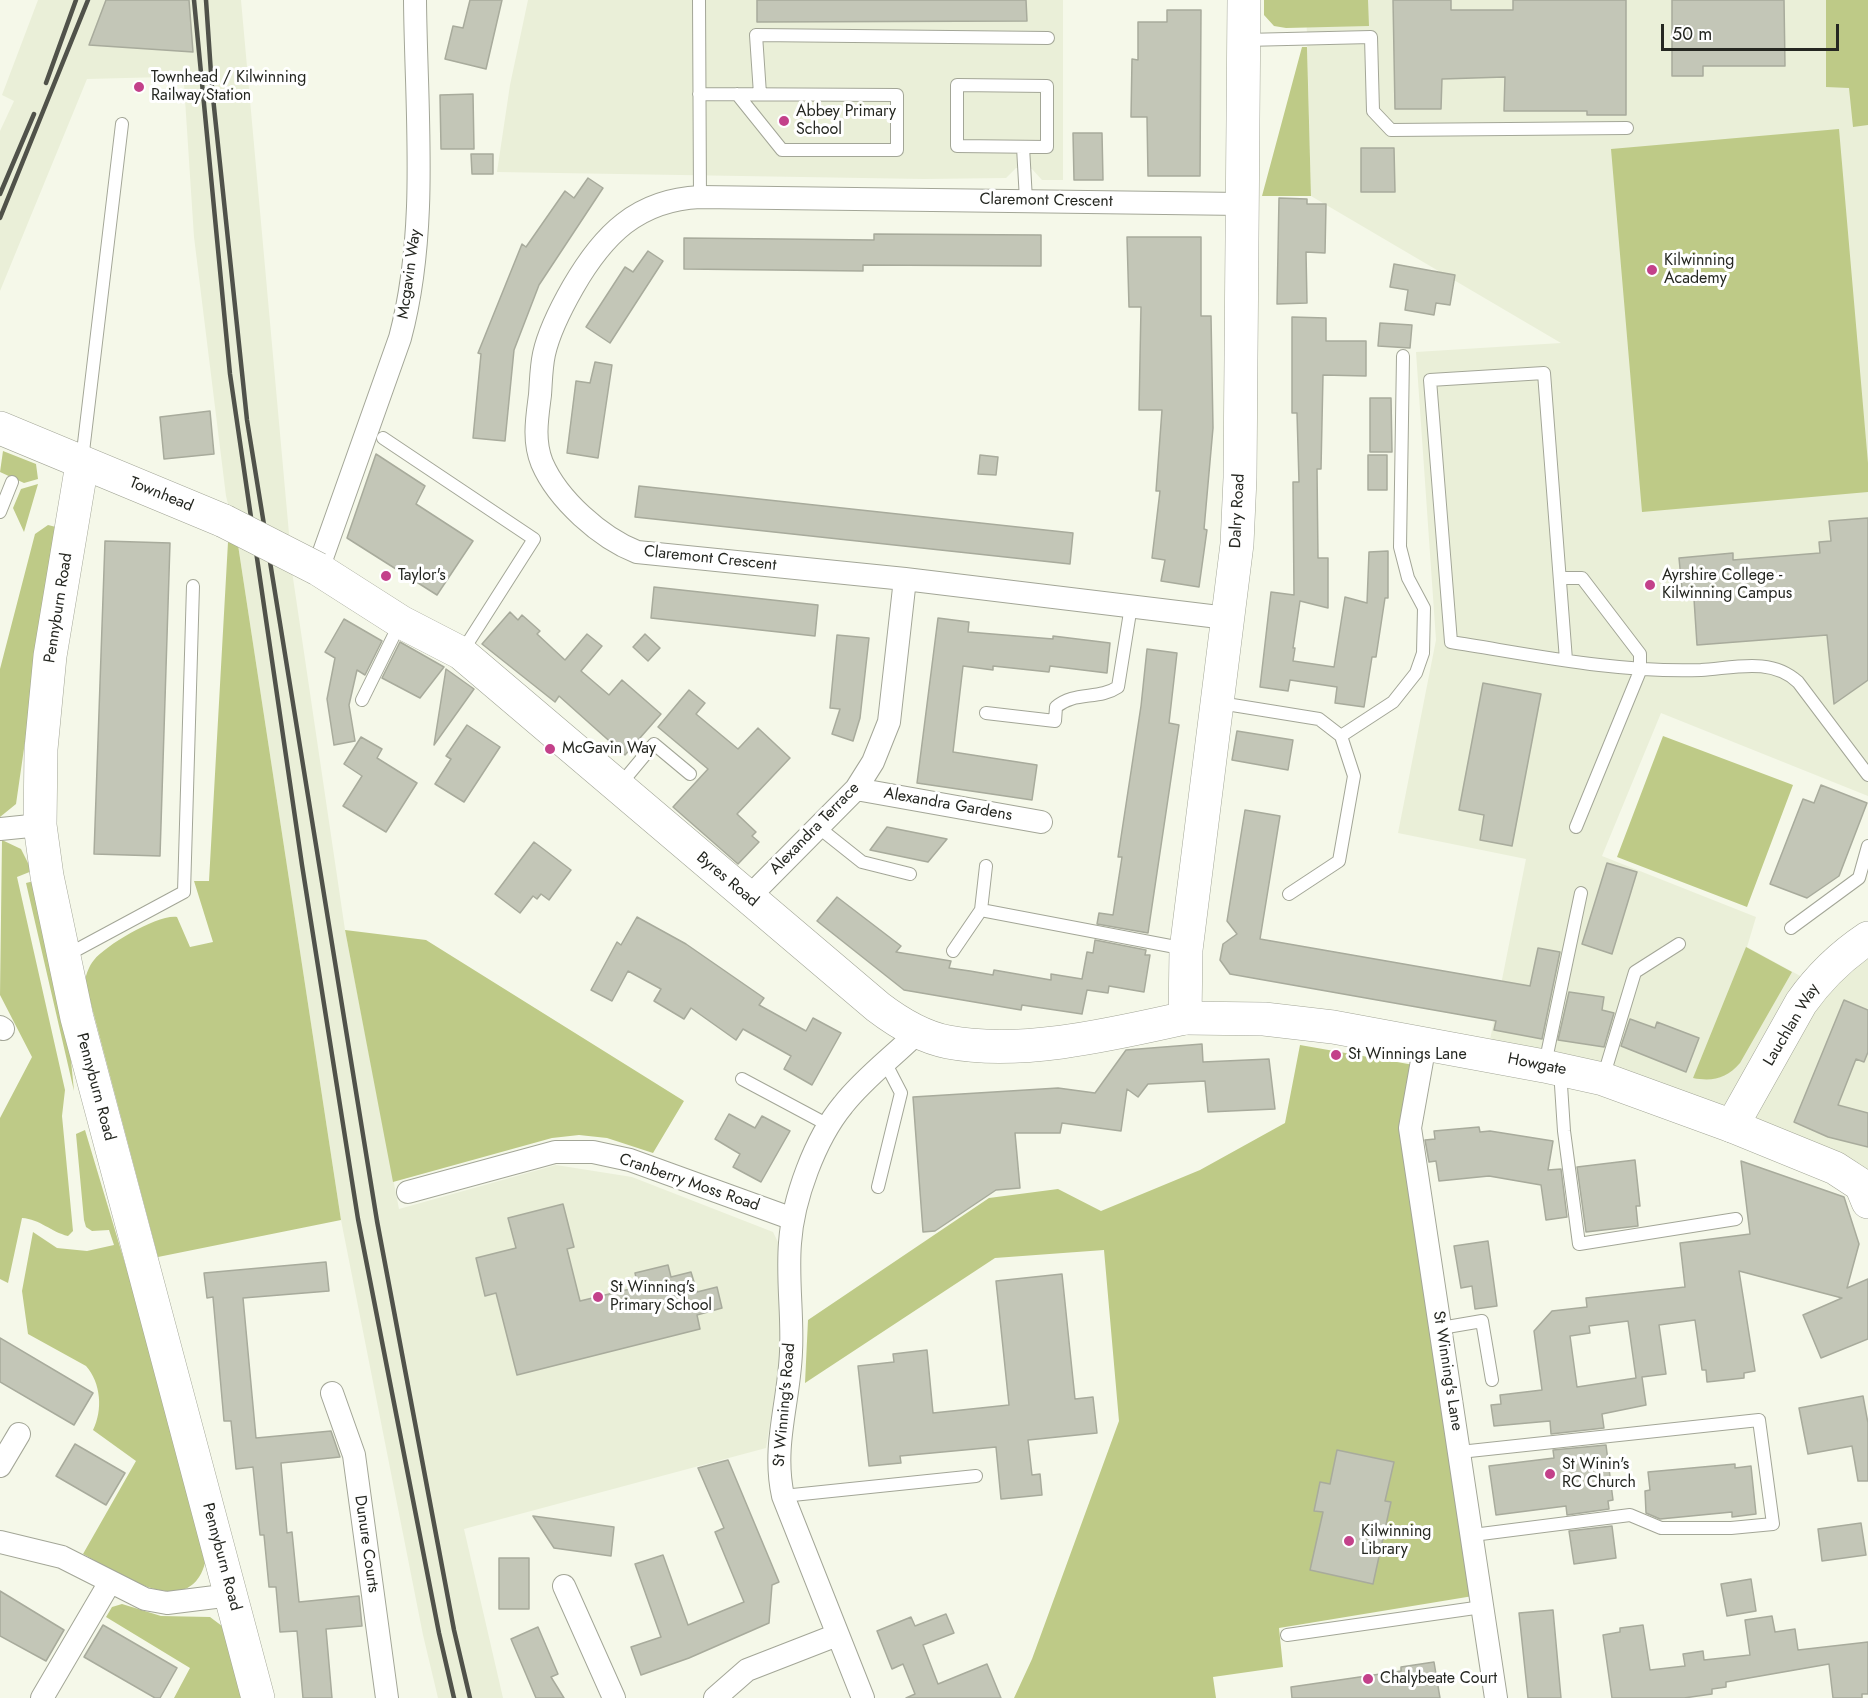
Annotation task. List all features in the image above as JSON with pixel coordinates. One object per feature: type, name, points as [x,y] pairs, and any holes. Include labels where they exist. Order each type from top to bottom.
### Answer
[{"type":"main road","name":"Dalry Road","points":[[1185,1018],[1186,950],[1215,703],[1237,544],[1240,478],[1244,0]]},
{"type":"main road","name":"Townhead","points":[[0,428],[82,464],[224,521],[318,569]]},
{"type":"main road","name":"Pennyburn Road","points":[[82,464],[50,656],[41,749],[40,825],[63,956],[77,1018],[258,1698]]},
{"type":"main road","name":"Byres Road","points":[[318,569],[401,622],[461,653],[878,1008],[918,1032],[946,1042],[977,1046],[1046,1043],[1185,1018]]},
{"type":"main road","name":"Lauchlan Way","points":[[1732,1126],[1801,1003],[1828,968],[1868,938]]},
{"type":"main road","name":"Howgate","points":[[1185,1018],[1264,1019],[1333,1027],[1552,1067],[1603,1079],[1732,1126],[1835,1168],[1853,1178],[1867,1196]]},
{"type":"street","name":"Mcgavin Way","points":[[318,569],[400,338],[410,301],[417,224],[415,0]]},
{"type":"street","name":"Claremont Crescent","points":[[1227,618],[905,579],[637,552],[599,532],[555,486],[542,464],[536,431],[544,354],[565,302],[590,257],[618,227],[643,211],[680,198],[1242,204]]},
{"type":"street","name":"Alexandra Terrace","points":[[748,898],[856,789],[873,762],[889,722],[905,579]]},
{"type":"street","name":"Alexandra Gardens","points":[[856,789],[1041,822]]},
{"type":"street","points":[[0,830],[40,825]]},
{"type":"street","name":"St Winning's Road","points":[[863,1698],[783,1497],[777,1456],[791,1353],[790,1244],[793,1219],[810,1166],[830,1126],[851,1095],[918,1032]]},
{"type":"street","name":"St Winning's Lane","points":[[1425,1044],[1410,1128],[1496,1698]]},
{"type":"street","name":"Cranberry Moss Road","points":[[408,1192],[555,1152],[592,1152],[630,1160],[793,1219]]},
{"type":"street","name":"Dunure Courts","points":[[332,1394],[354,1455],[387,1698]]},
{"type":"street","points":[[0,1466],[19,1434]]},
{"type":"street","points":[[0,1542],[62,1557],[145,1599],[167,1603],[231,1595]]},
{"type":"street","points":[[42,1698],[110,1582]]},
{"type":"street","points":[[564,1586],[614,1698]]},
{"type":"street","points":[[715,1698],[747,1670],[837,1635]]},
{"type":"lane","points":[[699,0],[700,197]]},
{"type":"lane","points":[[760,94],[756,35],[1048,38]]},
{"type":"lane","points":[[1244,40],[1371,37],[1373,111],[1391,130],[1627,128]]},
{"type":"lane","points":[[957,85],[1047,86],[1047,147],[1023,147],[957,146],[957,85]]},
{"type":"lane","points":[[699,94],[737,94],[760,94],[897,95],[897,150],[782,150],[737,94]]},
{"type":"lane","points":[[82,464],[122,124]]},
{"type":"lane","points":[[1023,147],[1026,200]]},
{"type":"lane","points":[[1341,736],[1393,702],[1416,673],[1423,653],[1424,608],[1408,578],[1400,547],[1403,356]]},
{"type":"lane","points":[[1566,660],[1544,373],[1430,380],[1451,642],[1566,660],[1640,671],[1760,666],[1782,670],[1798,682],[1868,775]]},
{"type":"lane","points":[[383,438],[534,539],[461,653]]},
{"type":"lane","points":[[0,512],[12,482]]},
{"type":"lane","points":[[1560,578],[1582,578],[1640,654],[1640,671],[1576,827]]},
{"type":"lane","points":[[63,956],[102,938],[184,892],[193,586]]},
{"type":"lane","points":[[986,713],[1055,721],[1056,707],[1065,699],[1111,691],[1118,687],[1131,606]]},
{"type":"lane","points":[[362,700],[401,622]]},
{"type":"lane","points":[[1215,703],[1319,719],[1341,736],[1354,776],[1339,861],[1289,894]]},
{"type":"lane","points":[[618,787],[654,744],[690,774]]},
{"type":"lane","points":[[818,827],[862,862],[910,874]]},
{"type":"lane","points":[[1791,928],[1859,878],[1868,846]]},
{"type":"lane","points":[[953,951],[981,910],[986,867]]},
{"type":"lane","points":[[1581,893],[1552,1067],[1564,1131],[1579,1244],[1736,1219]]},
{"type":"lane","points":[[981,910],[1186,950]]},
{"type":"lane","points":[[1603,1079],[1635,972],[1679,944]]},
{"type":"lane","points":[[878,1187],[901,1092],[886,1064]]},
{"type":"lane","points":[[742,1079],[830,1126]]},
{"type":"lane","points":[[1441,1328],[1482,1321],[1492,1380]]},
{"type":"lane","points":[[1460,1452],[1759,1420],[1773,1524],[1731,1528],[1661,1528],[1630,1515],[1473,1535]]},
{"type":"lane","points":[[783,1497],[976,1476]]},
{"type":"lane","points":[[1287,1635],[1482,1607]]},
{"type":"shaded area","points":[[38,0],[241,0],[293,578],[345,930],[399,1209],[556,1165],[632,1177],[773,1232],[778,1242],[781,1353],[766,1448],[464,1529],[503,1698],[438,1698],[423,1635],[341,1220],[238,545],[226,496],[194,237],[184,84],[165,84],[165,77],[87,79],[0,291],[0,131],[14,101],[2,95]]},
{"type":"shaded area","name":"Abbey Primary School","points":[[528,0],[1063,0],[1063,180],[1042,180],[1032,169],[1016,168],[1006,178],[924,179],[497,172],[510,85]]},
{"type":"shaded area","points":[[1306,0],[1868,0],[1868,796],[1661,713],[1602,856],[1756,917],[1747,947],[1815,984],[1868,938],[1868,1202],[1861,1185],[1487,1055],[1526,859],[1398,833],[1436,640],[1416,352],[1561,343],[1311,196]]},
{"type":"green space","points":[[1264,0],[1368,0],[1369,26],[1286,28],[1274,26],[1264,15]]},
{"type":"green space","points":[[1826,0],[1868,0],[1868,125],[1853,127],[1849,88],[1826,87]]},
{"type":"green space","points":[[1302,47],[1307,47],[1311,196],[1262,196]]},
{"type":"green space","points":[[1839,129],[1868,463],[1868,492],[1642,512],[1611,149]]},
{"type":"green space","points":[[3,451],[36,464],[38,479],[24,483],[0,472]]},
{"type":"green space","points":[[38,484],[24,532],[13,508],[21,489]]},
{"type":"green space","points":[[48,525],[56,527],[16,804],[0,817],[0,669],[35,534]]},
{"type":"green space","points":[[228,542],[238,545],[341,1220],[158,1257],[85,981],[91,965],[100,954],[121,939],[158,920],[177,917],[190,947],[213,942],[194,881],[209,881]]},
{"type":"green space","points":[[1663,736],[1793,785],[1747,907],[1617,857]]},
{"type":"green space","points":[[2,840],[21,849],[32,871],[17,877],[65,1090],[62,1116],[73,1231],[68,1236],[22,1218],[8,1283],[0,1279],[0,1118],[32,1057],[0,995]]},
{"type":"green space","points":[[34,881],[69,1040],[74,1091],[26,883]]},
{"type":"green space","points":[[345,930],[426,940],[684,1101],[653,1153],[607,1138],[579,1135],[552,1138],[393,1182]]},
{"type":"green space","points":[[1746,947],[1792,972],[1740,1063],[1719,1078],[1693,1078]]},
{"type":"green space","points":[[1300,1045],[1414,1065],[1473,1596],[1279,1628],[1283,1667],[1213,1677],[1216,1698],[1014,1698],[1032,1659],[1119,1421],[1104,1250],[995,1258],[805,1383],[808,1320],[989,1198],[1058,1189],[1101,1211],[1200,1170],[1285,1123]]},
{"type":"green space","points":[[85,1130],[150,1347],[205,1563],[197,1581],[184,1589],[168,1591],[150,1588],[132,1581],[83,1554],[136,1461],[93,1430],[98,1414],[99,1397],[95,1380],[86,1366],[28,1334],[22,1291],[33,1232],[57,1248],[87,1251],[114,1245],[109,1230],[92,1231],[86,1227],[84,1220],[76,1134]]},
{"type":"green space","points":[[122,1604],[161,1616],[210,1617],[222,1626],[245,1698],[174,1698],[190,1668],[106,1617],[112,1607]]},
{"type":"building","points":[[106,0],[189,0],[193,52],[89,45]]},
{"type":"building","points":[[470,0],[502,0],[486,69],[445,59],[453,26],[463,28]]},
{"type":"building","points":[[757,0],[1026,0],[1027,21],[757,22]]},
{"type":"building","points":[[1393,0],[1451,0],[1451,10],[1513,10],[1513,0],[1626,0],[1626,115],[1587,115],[1587,111],[1504,111],[1505,77],[1442,79],[1441,109],[1395,109]]},
{"type":"building","points":[[1672,0],[1784,0],[1785,66],[1703,66],[1703,76],[1672,76]]},
{"type":"building","points":[[1167,10],[1201,10],[1200,176],[1148,176],[1147,117],[1131,117],[1132,59],[1138,60],[1138,22],[1167,22]]},
{"type":"building","points":[[473,94],[474,149],[441,149],[440,95]]},
{"type":"building","points":[[1073,133],[1102,133],[1103,180],[1074,180]]},
{"type":"building","points":[[1361,148],[1394,148],[1395,192],[1361,192]]},
{"type":"building","points":[[471,154],[493,154],[493,174],[472,174]]},
{"type":"building","points":[[588,178],[603,188],[539,285],[514,350],[505,441],[473,438],[481,354],[478,353],[522,244],[526,247],[565,191],[574,198]]},
{"type":"building","points":[[1279,198],[1307,199],[1307,204],[1326,204],[1325,253],[1306,252],[1307,303],[1277,304]]},
{"type":"building","points":[[874,234],[1041,235],[1041,266],[863,265],[863,271],[684,269],[684,238],[874,240]]},
{"type":"building","points":[[1127,237],[1201,237],[1201,316],[1211,316],[1213,428],[1204,529],[1207,530],[1199,587],[1161,581],[1165,560],[1152,558],[1160,491],[1156,491],[1162,410],[1139,410],[1141,307],[1129,307]]},
{"type":"building","points":[[648,251],[663,261],[610,343],[586,327],[625,267],[633,272]]},
{"type":"building","points":[[1394,264],[1455,275],[1450,305],[1436,303],[1434,315],[1405,310],[1408,290],[1390,287]]},
{"type":"building","points":[[1292,317],[1326,318],[1326,341],[1366,341],[1366,376],[1323,375],[1321,469],[1317,469],[1318,558],[1328,558],[1328,608],[1300,601],[1293,648],[1295,648],[1293,661],[1334,667],[1345,597],[1367,603],[1369,552],[1388,551],[1388,598],[1385,598],[1376,657],[1372,657],[1364,707],[1335,703],[1337,687],[1290,680],[1288,691],[1260,687],[1271,592],[1294,595],[1293,482],[1299,482],[1297,413],[1292,413]]},
{"type":"building","points":[[1380,323],[1412,325],[1410,348],[1378,346]]},
{"type":"building","points":[[595,362],[612,365],[598,458],[567,453],[576,381],[590,383]]},
{"type":"building","points":[[1370,398],[1391,398],[1392,452],[1370,452]]},
{"type":"building","points":[[210,411],[214,454],[164,459],[160,417]]},
{"type":"building","points":[[376,454],[425,486],[416,504],[473,541],[437,595],[347,538]]},
{"type":"building","points":[[980,455],[998,457],[996,475],[978,474]]},
{"type":"building","points":[[1368,455],[1387,455],[1387,490],[1368,490]]},
{"type":"building","points":[[639,486],[1073,533],[1070,564],[635,517]]},
{"type":"building","points":[[1868,518],[1868,680],[1834,704],[1827,635],[1697,645],[1694,599],[1683,600],[1679,558],[1733,553],[1733,560],[1820,553],[1819,542],[1831,541],[1829,521]]},
{"type":"building","points":[[105,541],[170,543],[160,856],[94,854]]},
{"type":"building","points":[[654,587],[818,605],[815,636],[651,618]]},
{"type":"building","points":[[510,612],[518,620],[522,615],[540,631],[537,634],[565,660],[587,634],[602,646],[581,671],[609,695],[622,680],[661,714],[625,755],[559,696],[555,702],[482,644]]},
{"type":"building","points":[[938,618],[969,622],[968,632],[1053,639],[1053,636],[1110,643],[1107,673],[1050,666],[1049,672],[993,666],[993,670],[963,666],[953,752],[1037,765],[1032,800],[917,783]]},
{"type":"building","points":[[344,619],[382,641],[365,675],[357,670],[349,705],[355,741],[334,745],[327,699],[335,658],[325,652]]},
{"type":"building","points":[[645,634],[660,648],[648,661],[633,647]]},
{"type":"building","points":[[837,635],[869,638],[860,718],[853,741],[832,734],[840,709],[830,708]]},
{"type":"building","points":[[400,642],[444,667],[420,698],[382,678]]},
{"type":"building","points":[[1147,649],[1177,653],[1169,723],[1179,725],[1148,933],[1097,924],[1099,913],[1113,915],[1122,857],[1118,857],[1141,706]]},
{"type":"building","points":[[446,669],[474,689],[434,745]]},
{"type":"building","points":[[1483,683],[1541,694],[1512,846],[1480,840],[1484,815],[1459,810]]},
{"type":"building","points":[[689,690],[705,703],[696,714],[738,749],[758,728],[790,758],[737,814],[756,832],[752,836],[759,842],[738,864],[673,807],[708,769],[658,727]]},
{"type":"building","points":[[467,725],[500,747],[464,802],[435,784],[451,759],[446,756]]},
{"type":"building","points":[[1237,731],[1293,740],[1288,770],[1232,760]]},
{"type":"building","points":[[361,737],[382,749],[377,758],[417,783],[386,832],[343,806],[362,776],[344,764]]},
{"type":"building","points":[[1821,785],[1867,803],[1839,876],[1807,898],[1770,884],[1803,799],[1814,803]]},
{"type":"building","points":[[1245,810],[1280,816],[1260,939],[1530,986],[1538,948],[1560,952],[1542,1039],[1494,1030],[1496,1021],[1230,974],[1220,960],[1223,944],[1237,934],[1227,921]]},
{"type":"building","points":[[887,827],[947,839],[928,862],[870,850]]},
{"type":"building","points":[[534,842],[571,870],[549,900],[541,894],[537,899],[533,896],[520,913],[495,894]]},
{"type":"building","points":[[1607,863],[1637,872],[1612,954],[1582,944]]},
{"type":"building","points":[[837,897],[901,946],[896,952],[951,961],[949,968],[993,975],[994,970],[1051,980],[1051,974],[1082,979],[1087,952],[1093,953],[1095,940],[1146,950],[1145,955],[1150,955],[1144,992],[1109,986],[1108,993],[1087,990],[1082,1014],[1022,1005],[1021,1010],[904,990],[817,921]]},
{"type":"building","points":[[637,917],[686,944],[764,998],[759,1005],[806,1031],[813,1018],[841,1033],[812,1085],[784,1069],[791,1056],[743,1029],[736,1040],[691,1008],[684,1019],[654,1001],[661,989],[628,971],[612,1001],[591,990],[617,942],[621,945]]},
{"type":"building","points":[[1569,992],[1604,997],[1602,1010],[1614,1013],[1604,1047],[1558,1040]]},
{"type":"building","points":[[1844,1000],[1868,1010],[1868,1052],[1864,1062],[1856,1059],[1838,1105],[1868,1113],[1868,1147],[1828,1137],[1794,1122]]},
{"type":"building","points":[[1630,1019],[1655,1028],[1657,1022],[1699,1038],[1686,1072],[1621,1046]]},
{"type":"building","points":[[1202,1044],[1203,1062],[1269,1059],[1275,1109],[1208,1112],[1205,1081],[1148,1084],[1138,1097],[1127,1089],[1121,1131],[1062,1123],[1060,1133],[1015,1133],[1020,1188],[996,1190],[935,1231],[923,1232],[913,1097],[1058,1088],[1095,1093],[1126,1050]]},
{"type":"building","points":[[729,1114],[755,1128],[762,1116],[790,1131],[761,1182],[733,1167],[740,1154],[715,1139]]},
{"type":"building","points":[[1479,1127],[1480,1132],[1490,1131],[1553,1141],[1548,1170],[1561,1169],[1567,1217],[1546,1220],[1541,1185],[1489,1176],[1439,1181],[1436,1161],[1429,1162],[1425,1140],[1435,1139],[1434,1131]]},
{"type":"building","points":[[1635,1160],[1640,1206],[1636,1206],[1638,1226],[1586,1232],[1577,1167]]},
{"type":"building","points":[[1741,1161],[1844,1197],[1859,1244],[1847,1288],[1868,1279],[1868,1339],[1821,1358],[1803,1315],[1842,1298],[1739,1271],[1755,1371],[1744,1373],[1744,1378],[1707,1382],[1706,1370],[1702,1370],[1695,1320],[1659,1325],[1666,1374],[1642,1377],[1646,1405],[1602,1414],[1604,1428],[1551,1434],[1550,1421],[1494,1426],[1491,1405],[1501,1404],[1500,1395],[1542,1390],[1534,1331],[1552,1311],[1587,1307],[1586,1298],[1685,1287],[1680,1243],[1750,1234]],"holes":[[[1628,1321],[1636,1378],[1577,1387],[1570,1336],[1590,1333],[1589,1326]]]},
{"type":"building","points":[[563,1204],[574,1247],[567,1249],[580,1301],[638,1287],[635,1273],[668,1265],[671,1277],[691,1272],[697,1292],[717,1287],[722,1308],[697,1315],[700,1329],[517,1375],[496,1293],[485,1296],[476,1258],[516,1248],[508,1218]]},
{"type":"building","points":[[1488,1241],[1497,1306],[1475,1309],[1472,1286],[1461,1288],[1454,1246]]},
{"type":"building","points":[[326,1262],[329,1291],[243,1298],[256,1438],[331,1431],[340,1457],[281,1463],[287,1533],[292,1532],[299,1602],[359,1596],[362,1626],[326,1629],[332,1698],[303,1698],[297,1631],[280,1632],[276,1587],[269,1587],[264,1535],[260,1535],[253,1467],[236,1469],[231,1421],[224,1421],[213,1297],[207,1298],[204,1273]]},
{"type":"building","points":[[1062,1274],[1075,1399],[1093,1397],[1097,1433],[1028,1440],[1032,1475],[1040,1474],[1042,1495],[1001,1499],[996,1447],[900,1456],[901,1463],[869,1466],[858,1366],[894,1362],[893,1354],[927,1350],[933,1413],[1009,1405],[996,1281]]},
{"type":"building","points":[[0,1338],[93,1393],[74,1425],[0,1382]]},
{"type":"building","points":[[1863,1396],[1868,1423],[1868,1481],[1858,1481],[1852,1446],[1808,1454],[1799,1408]]},
{"type":"building","points":[[75,1444],[125,1473],[106,1505],[56,1476]]},
{"type":"building","name":"St Winin's RC Church","points":[[1606,1445],[1613,1500],[1608,1501],[1609,1509],[1567,1515],[1566,1506],[1496,1515],[1489,1466],[1554,1458],[1553,1450]]},
{"type":"building","name":"Kilwinning Library","points":[[1337,1450],[1394,1462],[1385,1501],[1391,1502],[1373,1584],[1310,1570],[1323,1512],[1314,1511],[1320,1482],[1330,1484]]},
{"type":"building","points":[[728,1460],[779,1582],[772,1585],[769,1623],[689,1658],[641,1675],[631,1647],[661,1637],[635,1564],[663,1555],[688,1625],[744,1602],[715,1532],[724,1528],[698,1468]]},
{"type":"building","points":[[1735,1464],[1735,1468],[1751,1466],[1756,1514],[1732,1517],[1732,1512],[1660,1519],[1646,1513],[1645,1491],[1650,1490],[1648,1472]]},
{"type":"building","points":[[533,1516],[614,1527],[611,1556],[554,1548]]},
{"type":"building","points":[[1861,1523],[1866,1555],[1822,1561],[1818,1529]]},
{"type":"building","points":[[1612,1526],[1616,1558],[1574,1564],[1569,1531]]},
{"type":"building","points":[[499,1558],[529,1558],[529,1609],[499,1609]]},
{"type":"building","points":[[1751,1579],[1756,1611],[1727,1616],[1721,1584]]},
{"type":"building","points":[[0,1591],[64,1630],[46,1661],[0,1636]]},
{"type":"building","points":[[1553,1610],[1561,1698],[1528,1698],[1519,1613]]},
{"type":"building","points":[[946,1614],[954,1633],[923,1645],[938,1684],[987,1664],[1001,1698],[906,1698],[915,1694],[903,1664],[892,1669],[877,1631],[911,1617],[915,1626]]},
{"type":"building","points":[[1772,1616],[1775,1632],[1795,1629],[1798,1650],[1868,1642],[1868,1694],[1862,1694],[1862,1698],[1833,1698],[1829,1664],[1726,1682],[1726,1687],[1712,1689],[1712,1694],[1684,1698],[1612,1698],[1603,1635],[1620,1632],[1620,1628],[1643,1625],[1650,1670],[1685,1666],[1683,1654],[1703,1651],[1704,1660],[1750,1655],[1745,1620]]},
{"type":"building","points":[[103,1625],[177,1668],[160,1698],[155,1698],[84,1657]]},
{"type":"building","points":[[538,1627],[558,1674],[551,1677],[564,1698],[536,1698],[511,1639]]},
{"type":"building","name":"Chalybeate Court","points":[[1434,1662],[1440,1698],[1292,1698],[1291,1687],[1401,1671],[1401,1667]]},
{"type":"railway","points":[[46,83],[76,0]]},
{"type":"railway","points":[[0,218],[88,0]]},
{"type":"railway","points":[[194,0],[230,374],[302,865],[358,1219],[439,1633],[454,1698]]},
{"type":"railway","points":[[206,0],[212,88],[247,420],[377,1221],[454,1630],[470,1698]]},
{"type":"railway","points":[[0,194],[34,114]]},
{"type":"place","name":"Townhead / Kilwinning Railway Station","points":[[139,87]]},
{"type":"place","name":"Abbey Primary School","points":[[784,121]]},
{"type":"place","name":"Kilwinning Academy","points":[[1652,270]]},
{"type":"place","name":"Taylor's","points":[[386,576]]},
{"type":"place","name":"Ayrshire College - Kilwinning Campus","points":[[1650,585]]},
{"type":"place","name":"McGavin Way","points":[[550,749]]},
{"type":"place","name":"St Winnings Lane","points":[[1336,1055]]},
{"type":"place","name":"St Winning's Primary School","points":[[598,1297]]},
{"type":"place","name":"St Winin's RC Church","points":[[1550,1474]]},
{"type":"place","name":"Kilwinning Library","points":[[1349,1541]]},
{"type":"place","name":"Chalybeate Court","points":[[1368,1679]]}]
